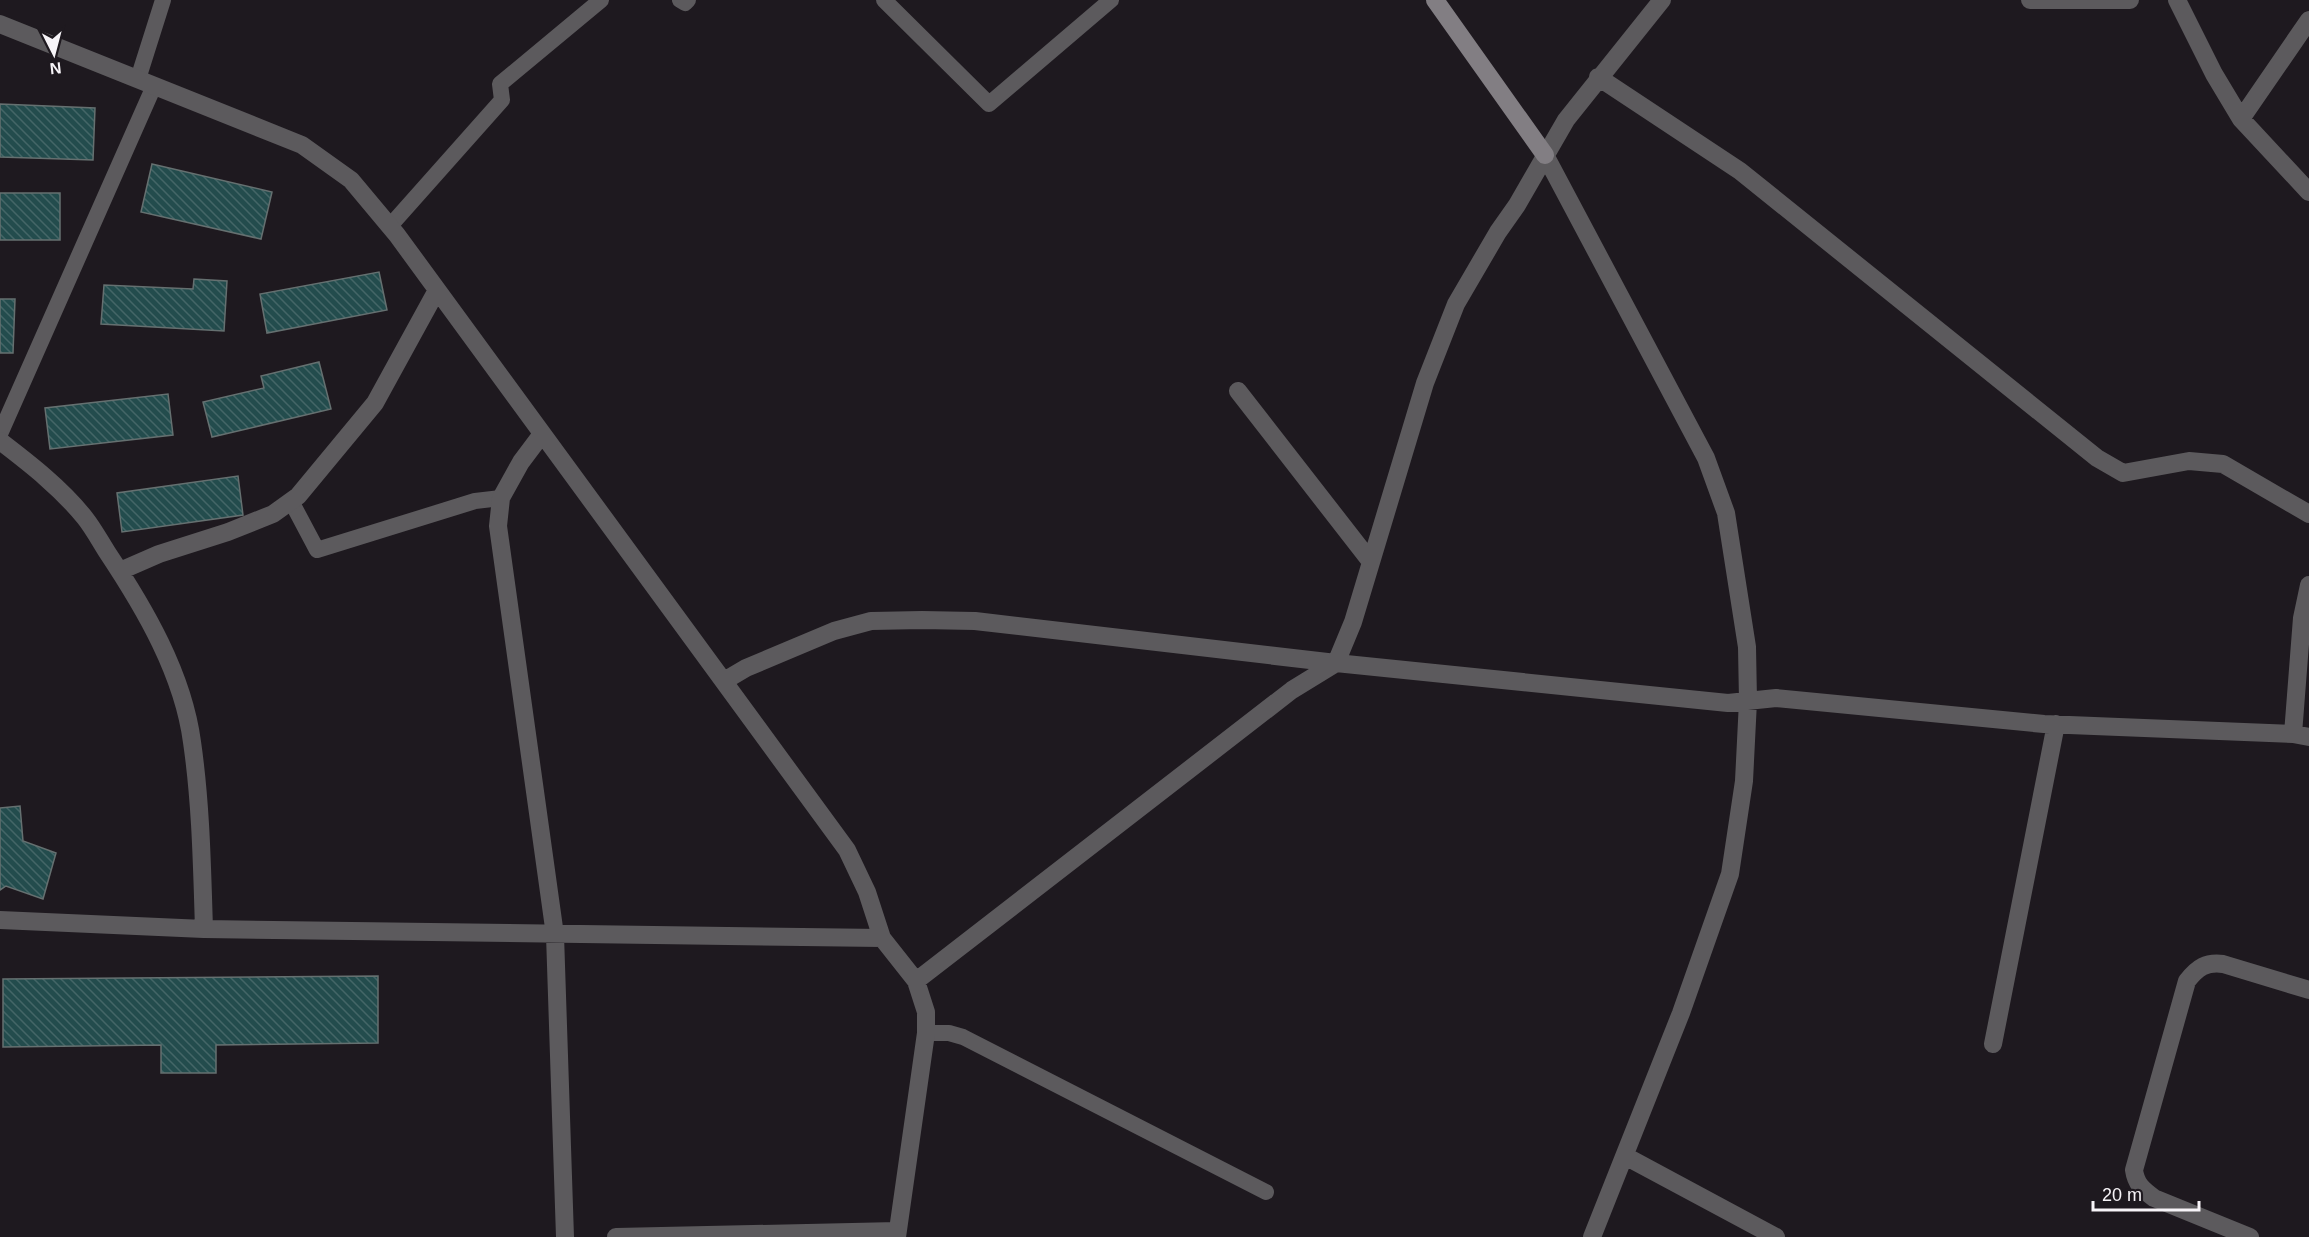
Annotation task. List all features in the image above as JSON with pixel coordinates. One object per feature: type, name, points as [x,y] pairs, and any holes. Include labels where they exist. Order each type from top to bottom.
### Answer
[{"type":"street","points":[[1435,0],[1545,154],[1706,458],[1726,513],[1747,647],[1748,701],[1744,781],[1730,874],[1681,1014],[1592,1237]]},
{"type":"street","points":[[916,981],[1292,690],[1336,663],[1353,621],[1425,383],[1456,304],[1566,120],[1598,77],[1662,0]]},
{"type":"street","points":[[2030,0],[2130,0]]},
{"type":"street","points":[[2177,0],[2214,74],[2241,119],[2309,192]]},
{"type":"street","points":[[2241,119],[2309,20]]},
{"type":"street","points":[[0,24],[302,145],[351,180],[390,226],[847,850],[867,892],[882,938],[916,981],[926,1012],[926,1033],[897,1234],[616,1237]]},
{"type":"street","points":[[1598,77],[1740,171],[2097,458],[2123,472],[2189,461],[2223,464],[2309,514]]},
{"type":"street","points":[[120,572],[159,554],[228,532],[273,514],[298,496],[375,403],[437,290]]},
{"type":"street","points":[[1238,391],[1371,562]]},
{"type":"street","points":[[542,434],[521,462],[501,498],[498,526],[555,935],[565,1237]]},
{"type":"street","points":[[0,441],[38,471],[84,517],[155,632],[178,685],[192,740],[199,807],[204,929]]},
{"type":"street","points":[[724,681],[746,668],[834,631],[871,621],[975,621],[1336,663],[1728,703],[1776,698],[2056,724],[2301,736],[2302,618],[2309,585]]},
{"type":"street","points":[[1993,1044],[2056,724]]},
{"type":"street","points":[[0,920],[204,929],[882,938]]},
{"type":"street","points":[[2250,1237],[2154,1198],[2141,1189],[2135,1180],[2133,1170],[2187,981],[2196,969],[2209,963],[2223,964],[2309,990]]},
{"type":"street","points":[[1625,1156],[1776,1237]]},
{"type":"lane","points":[[0,434],[146,83],[163,0]]},
{"type":"lane","points":[[390,226],[502,100],[500,84],[601,0]]},
{"type":"lane","points":[[680,0],[685,3],[688,0]]},
{"type":"lane","points":[[884,0],[988,104],[1112,0]]},
{"type":"lane","points":[[291,501],[317,550],[475,501],[501,498]]},
{"type":"lane","points":[[926,1033],[949,1033],[963,1037],[1266,1192]]},
{"type":"building","points":[[0,104],[95,108],[93,160],[0,157]]},
{"type":"building","points":[[152,164],[272,192],[261,239],[141,212]]},
{"type":"building","points":[[0,193],[60,193],[60,240],[0,240]]},
{"type":"building","points":[[379,272],[387,310],[267,333],[260,294]]},
{"type":"building","points":[[194,279],[227,281],[224,331],[101,324],[104,285],[193,289]]},
{"type":"building","points":[[0,299],[15,299],[13,353],[0,353]]},
{"type":"building","points":[[319,362],[331,409],[212,437],[203,402],[264,388],[261,376]]},
{"type":"building","points":[[168,394],[173,435],[50,449],[45,408]]},
{"type":"building","points":[[238,476],[243,515],[122,532],[117,493]]},
{"type":"building","points":[[20,806],[23,841],[56,853],[43,899],[6,886],[0,890],[0,808]]},
{"type":"building","points":[[378,976],[378,1043],[216,1045],[216,1073],[161,1073],[161,1045],[3,1047],[3,979]]}]
